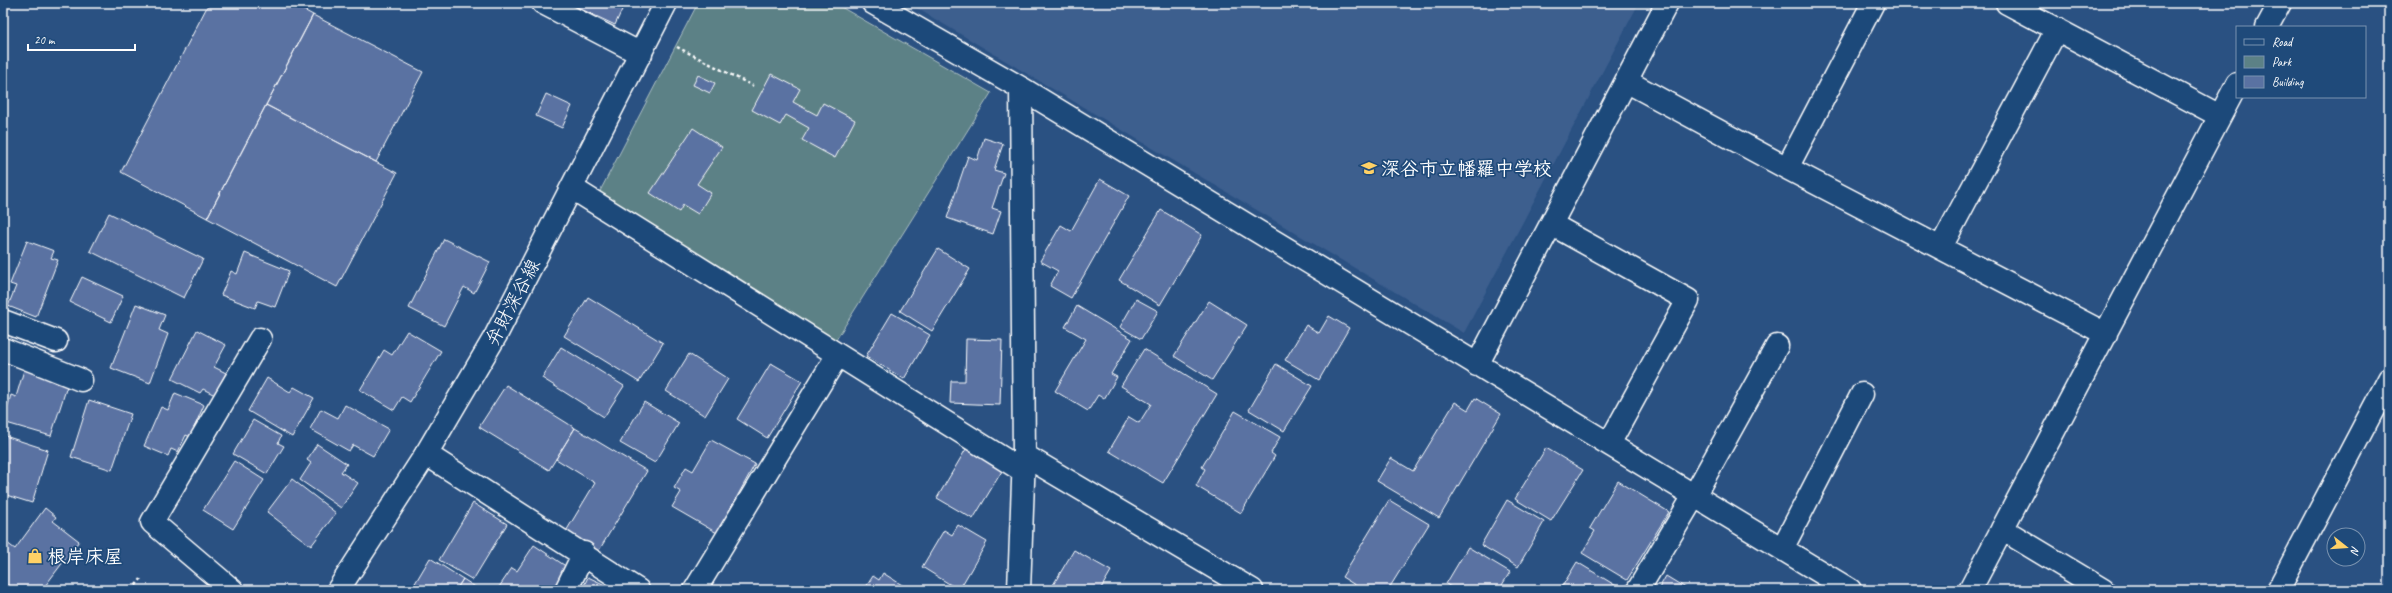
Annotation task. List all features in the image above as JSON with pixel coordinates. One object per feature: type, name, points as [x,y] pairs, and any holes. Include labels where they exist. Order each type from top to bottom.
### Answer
[{"type":"street","points":[[543,3],[641,54]]},
{"type":"street","name":"弁財深谷線","points":[[338,590],[426,454],[496,335],[666,3]]},
{"type":"street","points":[[873,3],[1020,88],[1850,590]]},
{"type":"street","points":[[1477,365],[1667,3]]},
{"type":"street","points":[[1787,168],[1873,3]]},
{"type":"street","points":[[2007,3],[2220,116]]},
{"type":"street","points":[[2268,26],[2280,3]]},
{"type":"street","points":[[1941,247],[2057,29]]},
{"type":"street","points":[[1626,81],[1787,168],[2106,334]]},
{"type":"street","points":[[1970,590],[2236,86]]},
{"type":"street","points":[[1018,590],[1023,463],[1020,88]]},
{"type":"street","points":[[572,188],[837,356],[1023,463],[1252,590]]},
{"type":"street","points":[[1551,224],[1688,300],[1609,444]]},
{"type":"street","points":[[3,321],[56,341]]},
{"type":"street","points":[[232,590],[152,522],[260,339]]},
{"type":"street","points":[[1638,590],[1694,496],[1777,346]]},
{"type":"street","points":[[3,349],[81,380]]},
{"type":"street","points":[[695,590],[837,356]]},
{"type":"street","points":[[2278,590],[2389,379]]},
{"type":"street","points":[[1782,550],[1862,394]]},
{"type":"street","points":[[426,454],[584,553],[638,590]]},
{"type":"street","points":[[2002,529],[2103,590]]},
{"type":"street","points":[[566,590],[584,553]]},
{"type":"path","points":[[671,44],[753,86]]},
{"type":"path","points":[[132,590],[141,579]]},
{"type":"shaded area","name":"深谷市立幡羅中学校","points":[[908,3],[1639,3],[1464,333]]},
{"type":"green space","points":[[698,3],[834,3],[991,93],[834,343],[599,193]]},
{"type":"building","points":[[209,3],[291,3],[313,15],[207,218],[121,172]]},
{"type":"building","points":[[568,3],[625,3],[615,25]]},
{"type":"building","points":[[313,15],[423,72],[376,162],[266,105]]},
{"type":"building","points":[[771,74],[800,89],[793,102],[817,115],[823,103],[855,120],[835,158],[802,140],[809,128],[786,115],[780,125],[752,110]]},
{"type":"building","points":[[698,75],[715,83],[710,93],[693,85]]},
{"type":"building","points":[[546,94],[572,106],[562,128],[536,116]]},
{"type":"building","points":[[266,105],[397,173],[337,287],[207,218]]},
{"type":"building","points":[[693,128],[722,147],[697,184],[711,193],[698,214],[683,205],[679,212],[650,193]]},
{"type":"building","points":[[984,138],[1003,144],[994,170],[1004,173],[992,208],[1001,211],[993,234],[947,218],[968,156],[977,160]]},
{"type":"building","points":[[1100,179],[1129,196],[1071,298],[1050,286],[1058,271],[1040,261],[1061,225],[1071,231]]},
{"type":"building","points":[[1161,210],[1202,235],[1160,305],[1119,280]]},
{"type":"building","points":[[109,213],[203,259],[184,298],[90,251]]},
{"type":"building","points":[[444,239],[490,262],[474,293],[464,287],[444,326],[409,308]]},
{"type":"building","points":[[27,241],[54,251],[51,258],[58,260],[36,317],[8,306],[16,286],[10,284]]},
{"type":"building","points":[[938,249],[970,269],[932,331],[900,311]]},
{"type":"building","points":[[245,253],[289,271],[275,307],[258,301],[255,308],[221,295],[231,271],[237,274]]},
{"type":"building","points":[[82,277],[123,296],[111,322],[70,302]]},
{"type":"building","points":[[588,297],[663,343],[639,382],[564,336]]},
{"type":"building","points":[[1136,299],[1158,311],[1141,339],[1120,327]]},
{"type":"building","points":[[1209,301],[1247,325],[1212,380],[1174,356]]},
{"type":"building","points":[[136,304],[165,315],[159,330],[168,334],[150,383],[111,368]]},
{"type":"building","points":[[1077,306],[1132,339],[1111,374],[1117,377],[1104,399],[1098,395],[1088,411],[1055,391],[1086,339],[1065,327]]},
{"type":"building","points":[[892,313],[930,335],[904,379],[866,356]]},
{"type":"building","points":[[1329,316],[1349,328],[1319,380],[1285,360],[1306,325],[1319,333]]},
{"type":"building","points":[[197,330],[226,345],[214,367],[226,373],[215,395],[203,389],[200,393],[172,379]]},
{"type":"building","points":[[407,331],[441,351],[410,402],[402,397],[394,410],[360,390],[384,350],[392,355]]},
{"type":"building","points":[[966,339],[1002,340],[1000,405],[950,403],[951,381],[965,381]]},
{"type":"building","points":[[561,347],[624,386],[604,417],[542,378]]},
{"type":"building","points":[[1144,349],[1217,394],[1163,483],[1109,451],[1129,417],[1139,423],[1151,404],[1121,386]]},
{"type":"building","points":[[689,354],[728,379],[705,416],[666,391]]},
{"type":"building","points":[[771,363],[802,381],[767,438],[737,419]]},
{"type":"building","points":[[1276,364],[1312,386],[1284,431],[1249,410]]},
{"type":"building","points":[[24,370],[68,383],[51,436],[3,422],[11,395],[16,397]]},
{"type":"building","points":[[267,378],[290,392],[294,387],[314,398],[292,437],[248,411]]},
{"type":"building","points":[[506,385],[575,428],[549,470],[479,427]]},
{"type":"building","points":[[175,393],[204,405],[190,437],[186,435],[178,452],[171,449],[168,456],[144,446],[161,407],[168,410]]},
{"type":"building","points":[[1475,398],[1501,414],[1439,518],[1377,481],[1391,458],[1413,471],[1455,402],[1468,410]]},
{"type":"building","points":[[89,400],[131,414],[112,470],[71,457]]},
{"type":"building","points":[[644,402],[679,423],[655,463],[620,443]]},
{"type":"building","points":[[345,405],[389,429],[373,456],[353,445],[349,451],[310,429],[321,409],[338,418]]},
{"type":"building","points":[[1235,411],[1280,437],[1271,453],[1275,456],[1241,513],[1196,486],[1205,469],[1202,467]]},
{"type":"building","points":[[253,420],[281,436],[278,443],[284,446],[267,474],[233,454]]},
{"type":"building","points":[[575,428],[647,471],[598,552],[565,533],[595,483],[556,459]]},
{"type":"building","points":[[5,436],[48,450],[32,503],[3,494]]},
{"type":"building","points":[[711,440],[755,464],[717,533],[672,507],[681,492],[674,488],[686,467],[693,471]]},
{"type":"building","points":[[317,444],[347,464],[341,472],[358,483],[341,508],[300,480],[311,463],[307,460]]},
{"type":"building","points":[[1546,448],[1583,470],[1551,521],[1515,499]]},
{"type":"building","points":[[966,449],[1002,471],[973,519],[937,498]]},
{"type":"building","points":[[234,461],[264,480],[233,529],[203,510]]},
{"type":"building","points":[[292,479],[336,513],[311,546],[267,512]]},
{"type":"building","points":[[1618,481],[1669,512],[1627,580],[1582,553],[1595,531],[1590,528]]},
{"type":"building","points":[[1389,500],[1429,524],[1388,590],[1363,590],[1342,577]]},
{"type":"building","points":[[1507,500],[1544,522],[1518,567],[1481,545]]},
{"type":"building","points":[[473,503],[507,524],[473,580],[439,560]]},
{"type":"building","name":"根岸床屋","points":[[45,508],[56,517],[53,521],[79,541],[42,590],[13,590],[3,582],[3,569],[6,566],[3,564],[3,549],[7,543],[15,549]]},
{"type":"building","points":[[958,525],[987,542],[959,590],[922,567],[944,530],[952,535]]},
{"type":"building","points":[[534,545],[567,567],[552,590],[497,590],[512,568],[517,571]]},
{"type":"building","points":[[1468,547],[1510,572],[1499,590],[1456,590],[1446,584]]},
{"type":"building","points":[[1074,550],[1111,571],[1100,590],[1050,590]]},
{"type":"building","points":[[430,558],[463,579],[456,590],[411,590]]},
{"type":"building","points":[[1577,562],[1618,587],[1617,590],[1560,590]]},
{"type":"building","points":[[883,573],[910,590],[864,590],[873,576],[879,580]]},
{"type":"building","points":[[1666,576],[1689,590],[1658,590]]},
{"type":"building","points":[[588,577],[616,590],[582,590]]},
{"type":"building","points":[[463,579],[480,590],[456,590]]},
{"type":"place","name":"深谷市立幡羅中学校","points":[[1369,168]]},
{"type":"place","name":"根岸床屋","points":[[35,556]]}]
